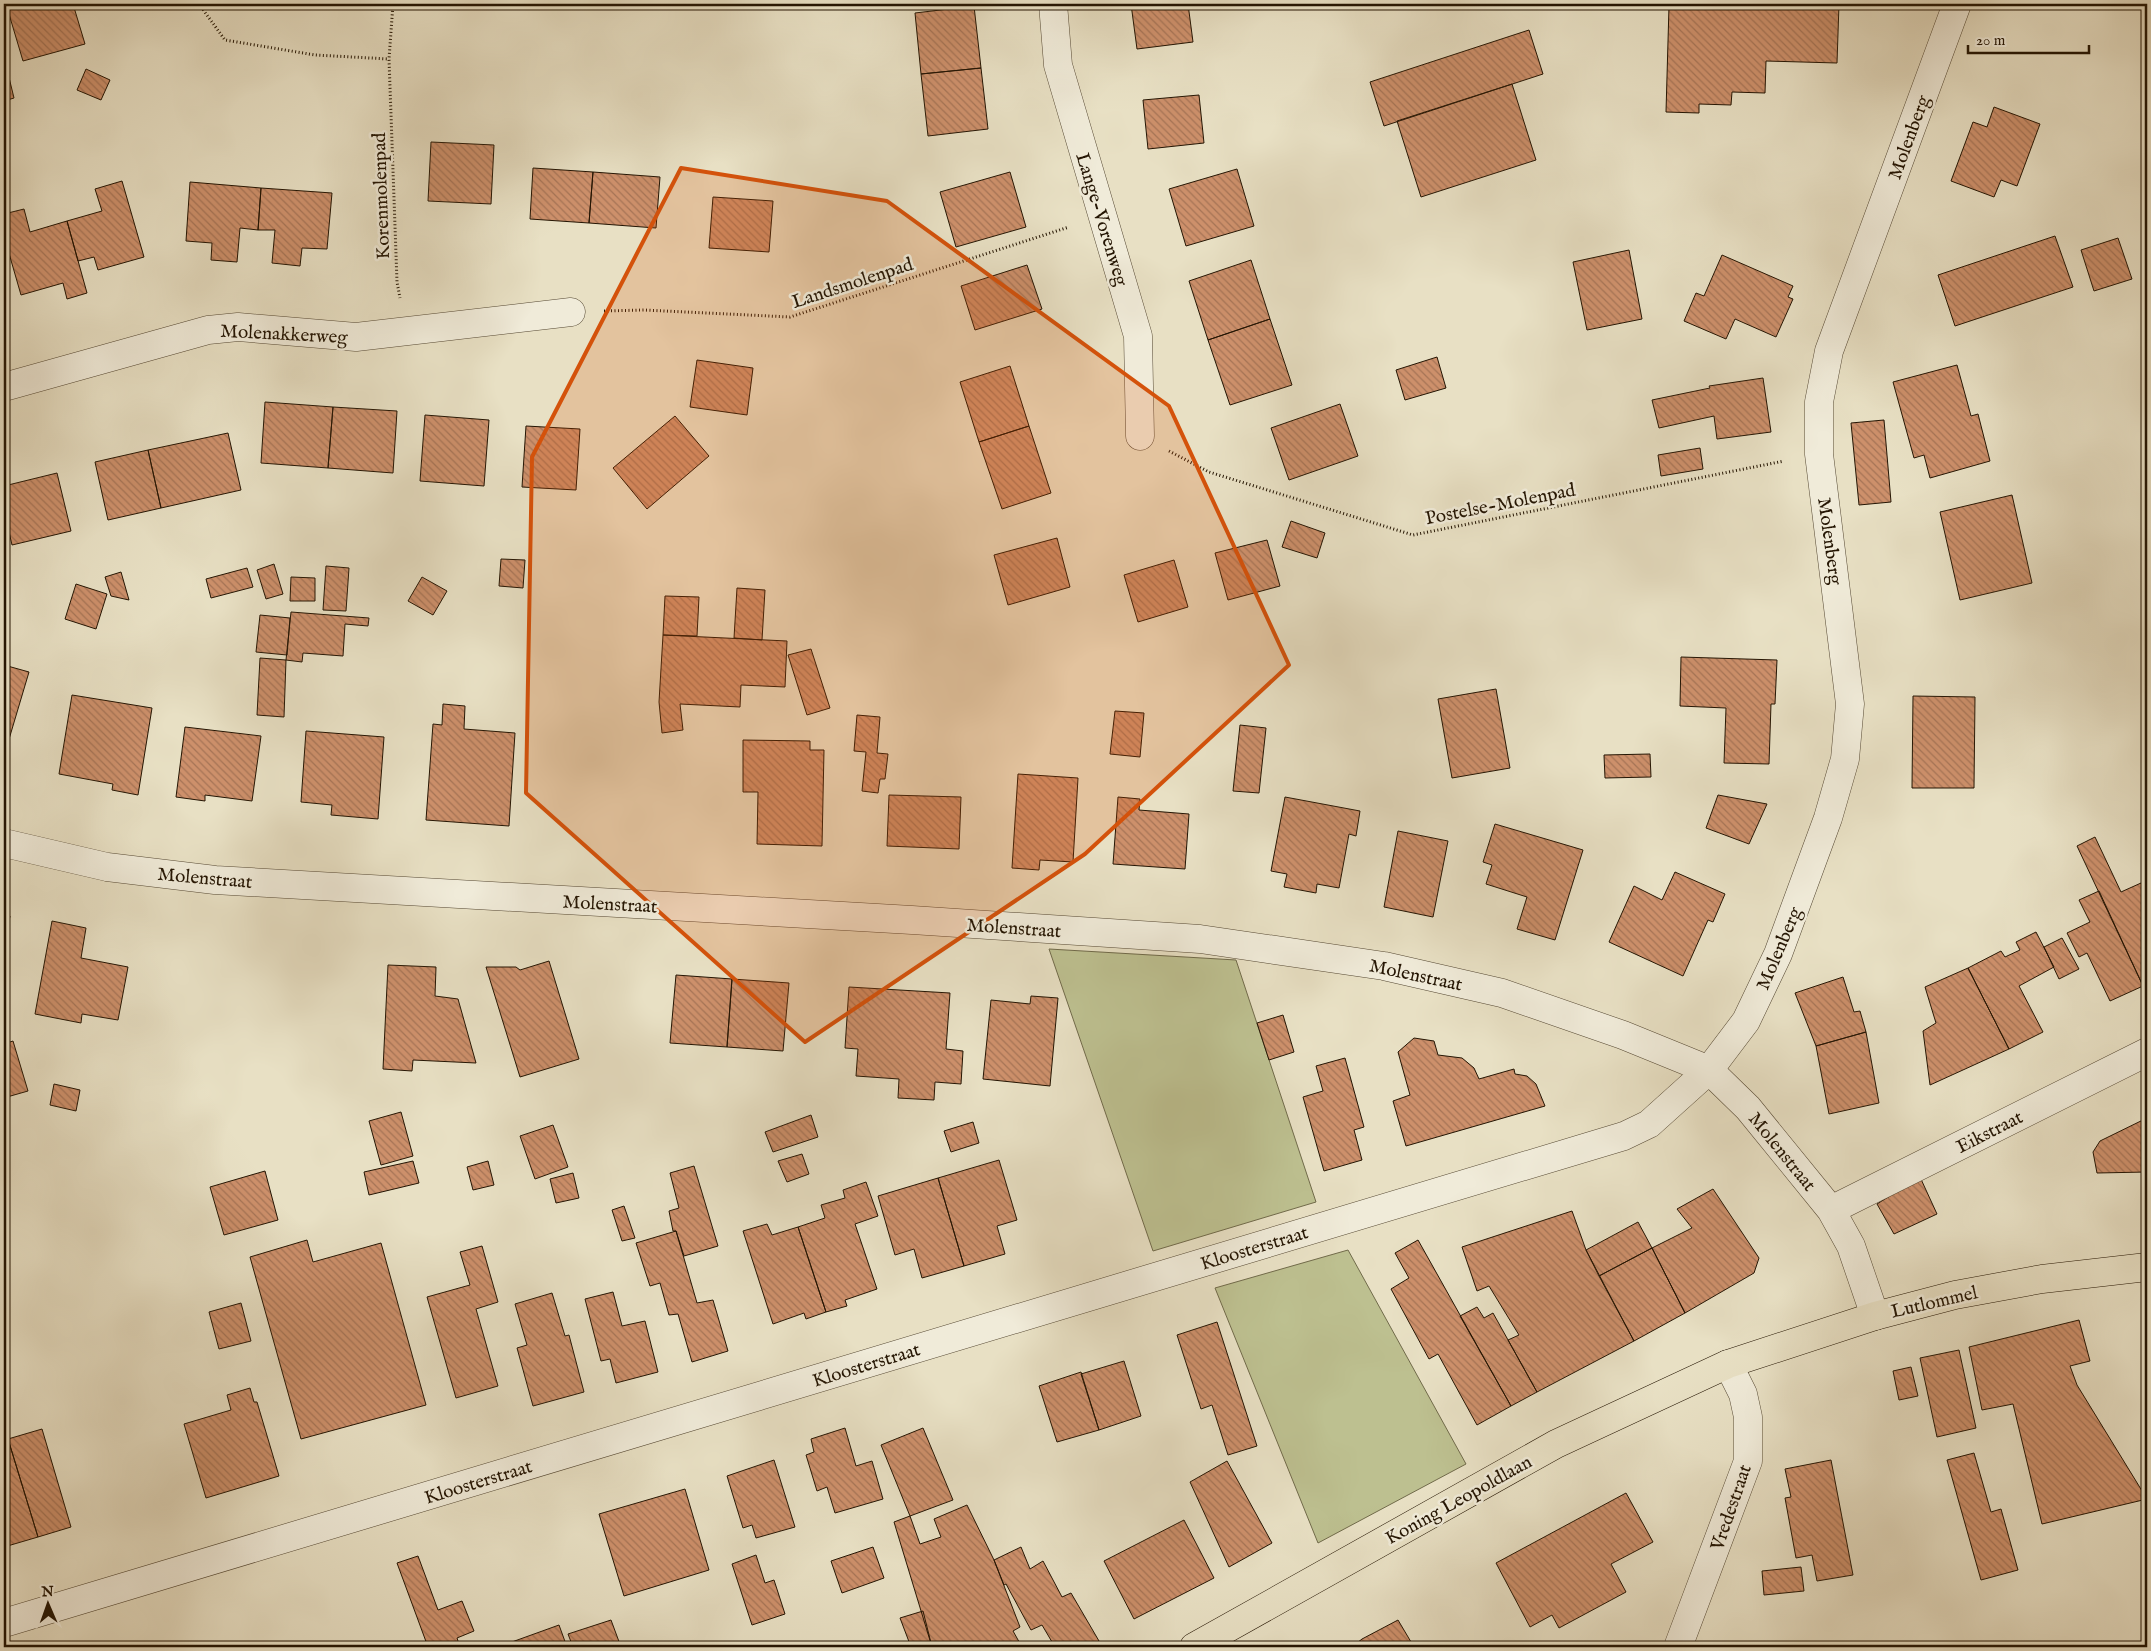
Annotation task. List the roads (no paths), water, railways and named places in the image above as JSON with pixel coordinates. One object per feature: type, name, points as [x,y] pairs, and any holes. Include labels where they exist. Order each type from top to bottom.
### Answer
[{"type":"main road","name":"Lutlommel","points":[[1728,1364],[1875,1316],[1955,1295],[2042,1279],[2147,1267]]},
{"type":"main road","name":"Koning Leopoldlaan","points":[[1194,1647],[1556,1444],[1728,1364]]},
{"type":"street","name":"Lange-Vorenweg","points":[[1053,4],[1058,65],[1138,336],[1140,436]]},
{"type":"street","name":"Molenberg","points":[[1709,1070],[1746,1021],[1778,954],[1828,818],[1846,759],[1850,704],[1836,574],[1819,454],[1819,402],[1829,351],[1957,4]]},
{"type":"street","name":"Molenakkerweg","points":[[4,386],[208,330],[238,327],[356,337],[571,312]]},
{"type":"street","name":"Molenstraat","points":[[4,843],[107,867],[214,880],[912,920],[1200,939],[1384,966],[1502,993],[1623,1035],[1709,1070],[1748,1108],[1831,1210],[1851,1246],[1875,1316]]},
{"type":"street","name":"Eikstraat","points":[[1831,1210],[2147,1052]]},
{"type":"street","name":"Kloosterstraat","points":[[4,1623],[1624,1136],[1649,1124],[1709,1070]]},
{"type":"street","name":"Vredestraat","points":[[1678,1647],[1748,1461],[1748,1417],[1742,1394],[1728,1364]]}]
